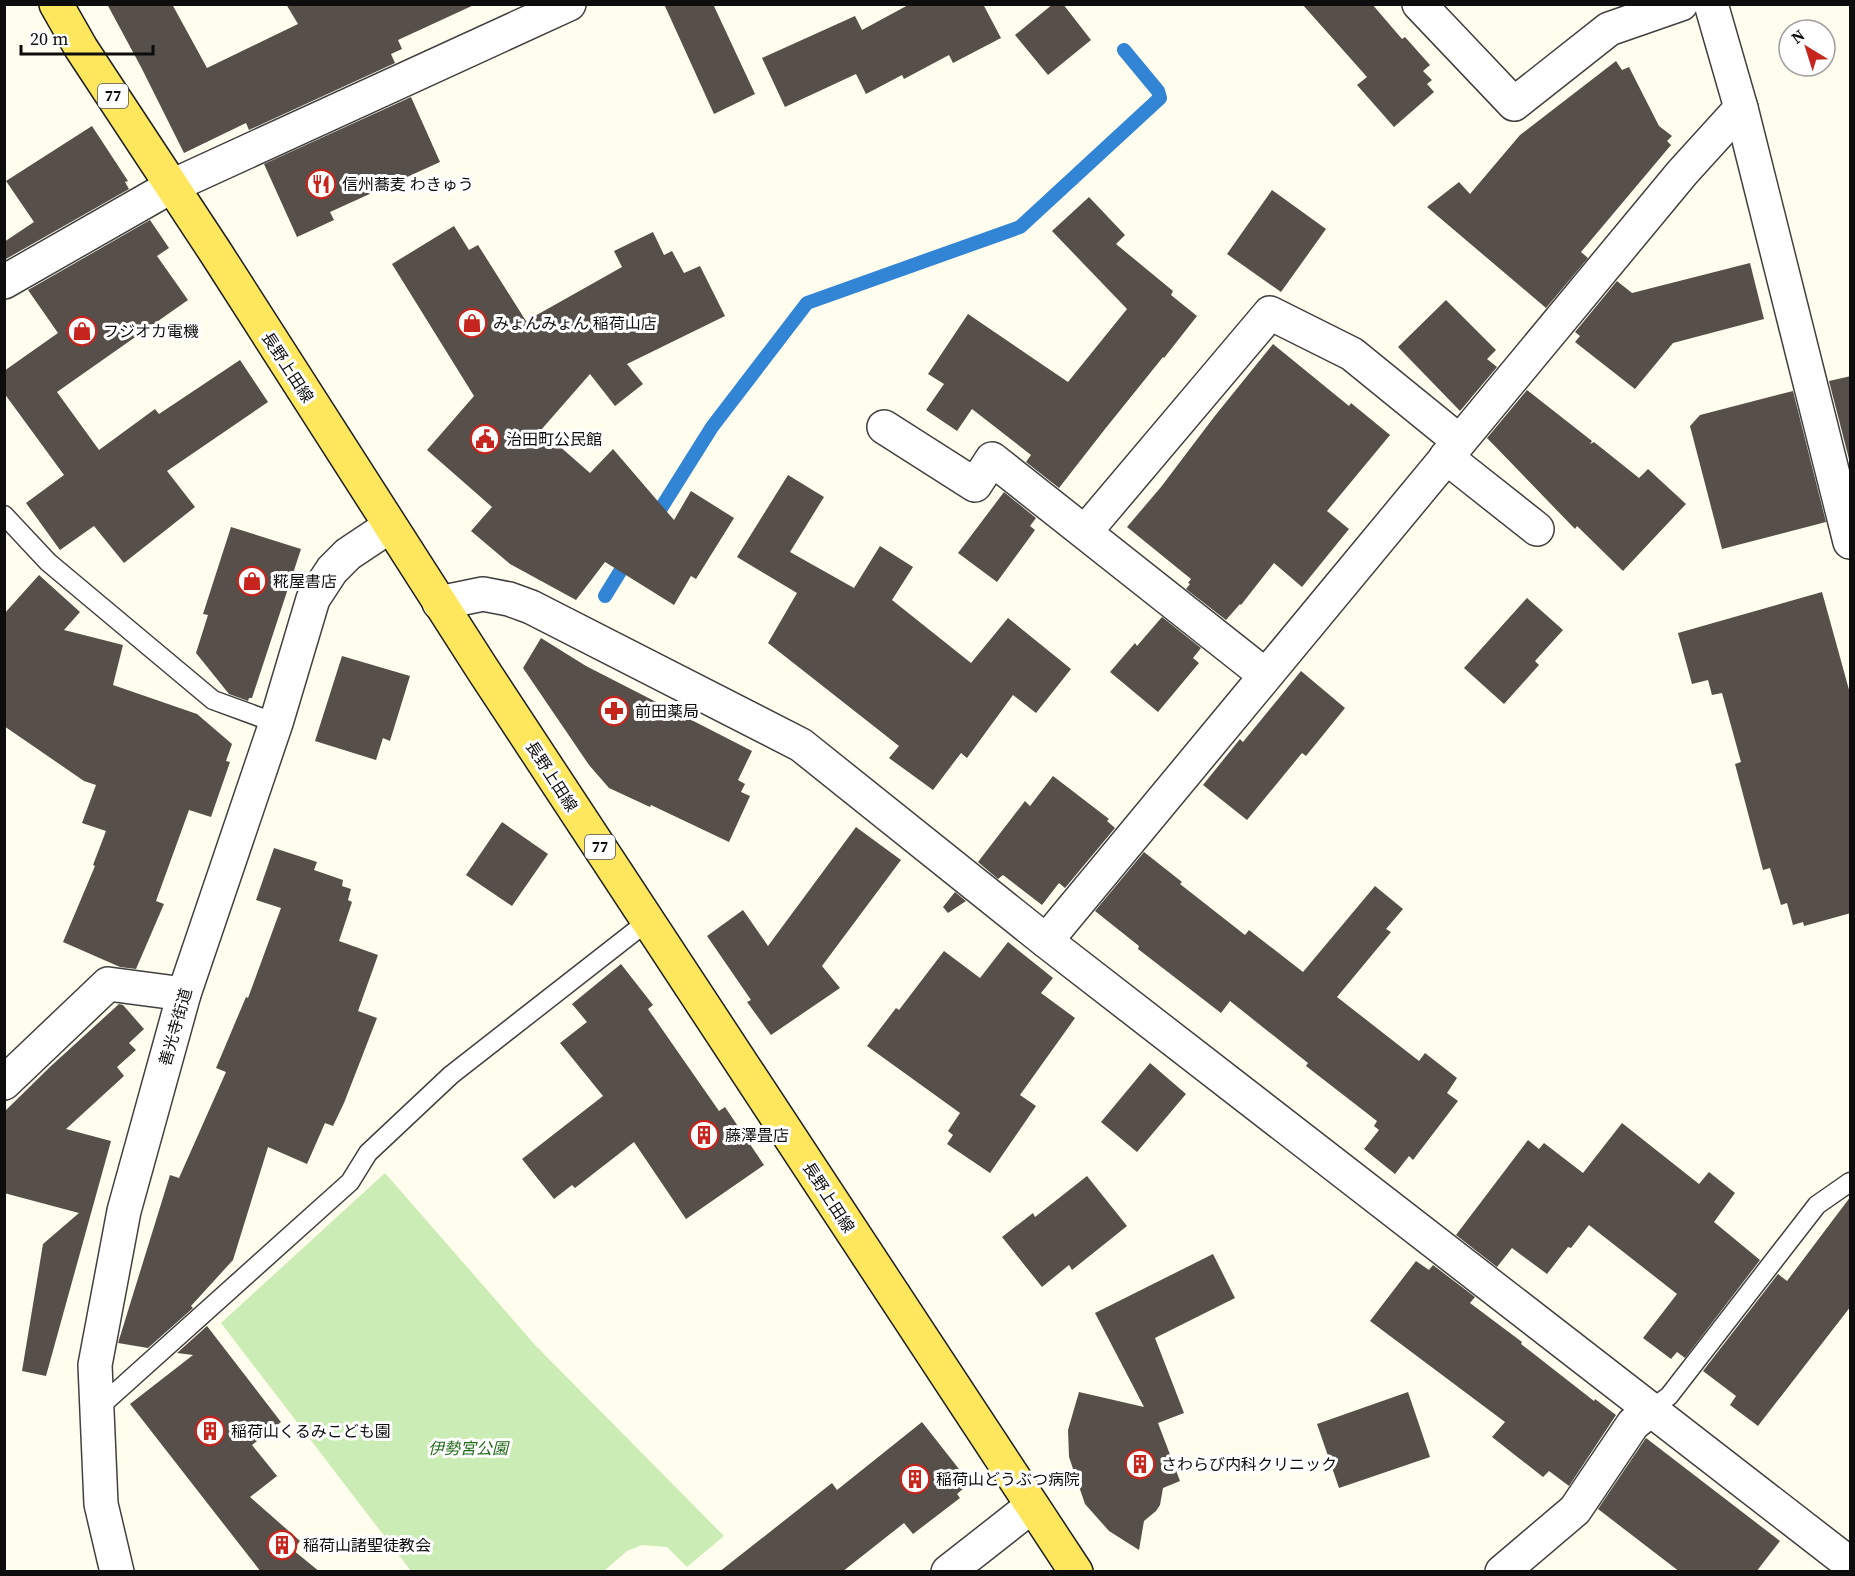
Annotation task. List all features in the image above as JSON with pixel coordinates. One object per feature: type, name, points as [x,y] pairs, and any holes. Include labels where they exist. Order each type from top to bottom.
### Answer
[{"type":"main road","name":"長野上田線","points":[[56,4],[81,48],[439,603],[1076,1572]]},
{"type":"street","points":[[4,282],[172,186],[569,4]]},
{"type":"street","points":[[1419,4],[1514,104],[1609,29],[1681,4]]},
{"type":"street","points":[[1711,4],[1741,108],[1851,542]]},
{"type":"street","points":[[1046,941],[1682,173],[1741,108]]},
{"type":"street","points":[[1085,532],[1270,313],[1352,354],[1537,529]]},
{"type":"street","points":[[885,427],[975,485],[992,459],[1265,675]]},
{"type":"street","name":"善光寺街道","points":[[117,1572],[101,1504],[95,1365],[124,1211],[184,994],[276,723],[307,617],[318,591],[332,570],[348,554],[390,526]]},
{"type":"street","points":[[439,603],[483,594],[509,599],[531,607],[801,745],[1046,941],[1851,1564]]},
{"type":"street","points":[[4,1083],[108,984],[184,994]]},
{"type":"street","points":[[1502,1572],[1575,1510],[1634,1424],[1650,1410]]},
{"type":"street","points":[[948,1572],[1032,1506]]},
{"type":"lane","points":[[4,515],[48,562],[213,700],[276,723]]},
{"type":"lane","points":[[96,1410],[350,1182],[368,1153],[451,1075],[648,921]]},
{"type":"lane","points":[[1650,1410],[1669,1396],[1816,1205],[1851,1182]]},
{"type":"green space","name":"伊勢宮公園","points":[[385,1173],[536,1346],[724,1536],[687,1567],[667,1547],[642,1545],[627,1551],[604,1571],[411,1571],[221,1323]]},
{"type":"building","points":[[107,4],[172,4],[207,68],[298,24],[286,4],[476,4],[398,40],[402,49],[391,54],[395,63],[249,130],[246,123],[184,153]]},
{"type":"building","points":[[664,4],[713,4],[755,94],[714,114]]},
{"type":"building","points":[[910,4],[983,4],[1001,38],[953,63],[949,55],[904,79],[902,75],[866,94],[856,74],[785,107],[762,58],[855,16],[862,30]]},
{"type":"building","points":[[1053,4],[1063,4],[1091,40],[1048,75],[1015,35]]},
{"type":"building","points":[[1302,4],[1372,4],[1402,39],[1405,37],[1430,65],[1423,71],[1432,80],[1427,84],[1434,92],[1394,127],[1357,85],[1367,77]]},
{"type":"building","points":[[1616,61],[1622,70],[1629,67],[1659,126],[1672,136],[1667,141],[1671,145],[1581,252],[1588,258],[1546,308],[1427,207],[1459,182],[1470,194],[1520,135]]},
{"type":"building","points":[[411,97],[440,162],[330,212],[334,220],[297,237],[264,164]]},
{"type":"building","points":[[92,126],[128,181],[125,182],[129,189],[6,259],[4,242],[34,222],[6,181]]},
{"type":"building","points":[[1272,190],[1326,229],[1281,292],[1227,254]]},
{"type":"building","points":[[1089,197],[1125,235],[1116,244],[1173,291],[1171,295],[1197,316],[1059,488],[1026,462],[1031,455],[972,409],[957,431],[926,410],[944,384],[928,374],[968,314],[1068,382],[1127,309],[1052,231]]},
{"type":"building","points":[[150,220],[169,248],[157,256],[188,300],[57,392],[99,450],[155,409],[159,414],[240,360],[268,402],[167,471],[195,507],[124,563],[94,526],[60,550],[26,503],[64,475],[4,393],[4,371],[58,333],[28,290]]},
{"type":"building","points":[[454,226],[469,250],[478,245],[526,321],[622,267],[614,251],[653,232],[664,255],[672,251],[684,273],[700,266],[725,316],[627,364],[643,384],[615,406],[590,374],[541,430],[590,473],[613,449],[674,520],[691,491],[734,518],[696,579],[691,576],[674,605],[605,562],[576,600],[510,564],[471,531],[492,507],[427,450],[474,396],[392,264]]},
{"type":"building","points":[[1750,263],[1764,319],[1673,343],[1635,389],[1575,342],[1580,336],[1575,332],[1617,281],[1632,293]]},
{"type":"building","points":[[1446,300],[1496,350],[1487,359],[1497,367],[1460,411],[1398,347]]},
{"type":"building","points":[[1273,344],[1349,406],[1351,403],[1390,435],[1327,511],[1349,529],[1302,587],[1274,563],[1241,605],[1226,620],[1186,589],[1191,579],[1127,527]]},
{"type":"building","points":[[1851,376],[1851,467],[1829,381]]},
{"type":"building","points":[[1527,390],[1592,441],[1590,444],[1594,442],[1639,478],[1648,469],[1686,504],[1623,571],[1577,526],[1575,529],[1487,438]]},
{"type":"building","points":[[1793,391],[1826,522],[1722,549],[1690,426],[1700,415]]},
{"type":"building","points":[[788,475],[824,497],[790,552],[854,588],[880,546],[913,567],[892,600],[971,663],[1008,618],[1071,669],[1036,713],[1013,695],[967,758],[961,753],[933,790],[889,758],[899,746],[768,643],[797,593],[737,557]]},
{"type":"building","points":[[1004,492],[1036,518],[1030,526],[1035,530],[997,582],[958,553]]},
{"type":"building","name":"糀屋書店","points":[[231,527],[301,549],[252,698],[248,701],[229,694],[196,653],[208,615],[203,614]]},
{"type":"building","points":[[39,575],[80,612],[64,630],[123,645],[113,685],[197,714],[232,744],[226,761],[230,762],[211,817],[189,810],[156,901],[164,904],[136,969],[120,967],[63,942],[95,866],[93,865],[106,831],[82,823],[96,785],[84,781],[4,726],[4,614]]},
{"type":"building","points":[[1822,592],[1851,697],[1851,913],[1804,926],[1803,922],[1793,925],[1787,903],[1781,905],[1770,868],[1763,870],[1735,764],[1741,762],[1722,693],[1712,695],[1708,680],[1692,684],[1678,633]]},
{"type":"building","points":[[1527,598],[1563,630],[1535,661],[1539,665],[1504,704],[1464,668]]},
{"type":"building","points":[[1162,617],[1201,648],[1193,658],[1199,663],[1158,712],[1110,672]]},
{"type":"building","points":[[541,638],[586,666],[752,751],[738,780],[745,784],[741,792],[750,796],[729,842],[609,788],[589,765],[523,668]]},
{"type":"building","points":[[342,656],[410,676],[390,741],[383,738],[376,760],[315,741]]},
{"type":"building","points":[[1301,671],[1345,708],[1306,756],[1302,753],[1247,820],[1203,785],[1240,739],[1243,742]]},
{"type":"building","points":[[1053,776],[1109,819],[1107,821],[1115,828],[1065,888],[1059,883],[1042,905],[1003,875],[998,879],[978,862],[1025,801],[1030,806]]},
{"type":"building","points":[[502,822],[548,854],[512,906],[466,875]]},
{"type":"building","points":[[856,827],[901,860],[822,966],[840,988],[771,1035],[747,1002],[751,1000],[707,936],[743,910],[768,946]]},
{"type":"building","points":[[274,848],[317,862],[314,870],[343,880],[342,886],[351,889],[348,900],[352,902],[339,941],[378,955],[358,1011],[377,1018],[333,1126],[325,1123],[307,1164],[268,1147],[233,1260],[191,1306],[193,1308],[148,1348],[118,1343],[170,1175],[179,1178],[226,1072],[216,1068],[246,997],[248,998],[281,908],[256,900]]},
{"type":"building","points":[[1144,852],[1182,882],[1180,884],[1245,935],[1249,930],[1303,972],[1375,886],[1403,909],[1386,929],[1391,932],[1337,997],[1419,1061],[1425,1053],[1457,1078],[1447,1093],[1458,1101],[1413,1160],[1409,1156],[1395,1174],[1364,1149],[1379,1130],[1374,1126],[1377,1121],[1306,1066],[1308,1063],[1230,1001],[1221,1013],[1138,949],[1139,946],[1095,911]]},
{"type":"building","points":[[955,892],[966,901],[948,913],[943,907]]},
{"type":"building","points":[[1008,942],[1053,978],[1041,993],[1075,1018],[1020,1095],[1036,1106],[990,1173],[947,1144],[953,1135],[948,1131],[960,1113],[867,1046],[896,1008],[899,1010],[944,951],[980,978]]},
{"type":"building","points":[[621,964],[653,1005],[648,1009],[719,1111],[725,1107],[764,1165],[686,1219],[634,1142],[575,1188],[572,1185],[554,1199],[522,1159],[603,1096],[560,1043],[587,1022],[572,1004]]},
{"type":"building","points":[[119,1004],[123,1005],[144,1029],[129,1043],[136,1050],[117,1067],[124,1076],[66,1129],[111,1141],[46,1376],[22,1371],[43,1244],[79,1213],[4,1193],[4,1112]]},
{"type":"building","points":[[1150,1063],[1186,1094],[1137,1152],[1101,1122]]},
{"type":"building","points":[[1622,1123],[1699,1184],[1709,1172],[1735,1193],[1714,1222],[1760,1260],[1685,1358],[1677,1352],[1671,1359],[1643,1338],[1677,1294],[1589,1225],[1547,1274],[1512,1248],[1497,1267],[1456,1235],[1528,1140],[1539,1149],[1544,1143],[1583,1173]]},
{"type":"building","points":[[1087,1176],[1127,1226],[1072,1270],[1069,1265],[1042,1287],[1002,1237],[1033,1213],[1035,1217]]},
{"type":"building","points":[[1851,1196],[1851,1306],[1758,1426],[1730,1405],[1736,1396],[1703,1371],[1778,1274],[1787,1281]]},
{"type":"building","points":[[1213,1254],[1235,1298],[1155,1338],[1184,1413],[1158,1423],[1180,1481],[1163,1488],[1160,1505],[1144,1521],[1139,1550],[1109,1531],[1085,1504],[1069,1457],[1068,1430],[1079,1392],[1144,1407],[1095,1313]]},
{"type":"building","points":[[1416,1261],[1429,1270],[1433,1265],[1475,1297],[1470,1303],[1594,1401],[1595,1399],[1616,1415],[1569,1486],[1549,1471],[1543,1477],[1492,1437],[1505,1422],[1370,1321]]},
{"type":"building","name":"稲荷山くるみこども園","points":[[207,1326],[281,1422],[252,1445],[277,1476],[250,1497],[300,1541],[293,1550],[320,1572],[261,1572],[130,1404],[193,1355],[177,1353]]},
{"type":"building","points":[[1408,1392],[1430,1457],[1339,1488],[1317,1424]]},
{"type":"building","points":[[922,1422],[970,1483],[957,1494],[960,1498],[913,1534],[904,1523],[842,1572],[719,1572],[832,1483],[837,1490]]},
{"type":"building","points":[[1646,1438],[1780,1541],[1756,1572],[1680,1572],[1598,1509]]},
{"type":"waterway","points":[[653,521],[712,427],[807,303],[1020,227],[1160,98],[1158,91],[1124,50]]},
{"type":"waterway","points":[[605,596],[629,557]]},
{"type":"place","name":"信州蕎麦 わきゅう","points":[[321,184]]},
{"type":"place","name":"みょんみょん 稲荷山店","points":[[472,323]]},
{"type":"place","name":"フジオカ電機","points":[[82,331]]},
{"type":"place","name":"治田町公民館","points":[[485,439]]},
{"type":"place","name":"糀屋書店","points":[[252,581]]},
{"type":"place","name":"前田薬局","points":[[614,711]]},
{"type":"place","name":"藤澤畳店","points":[[704,1135]]},
{"type":"place","name":"稲荷山くるみこども園","points":[[210,1431]]},
{"type":"place","name":"さわらび内科クリニック","points":[[1140,1464]]},
{"type":"place","name":"稲荷山どうぶつ病院","points":[[915,1479]]},
{"type":"place","name":"稲荷山諸聖徒教会","points":[[282,1545]]}]
